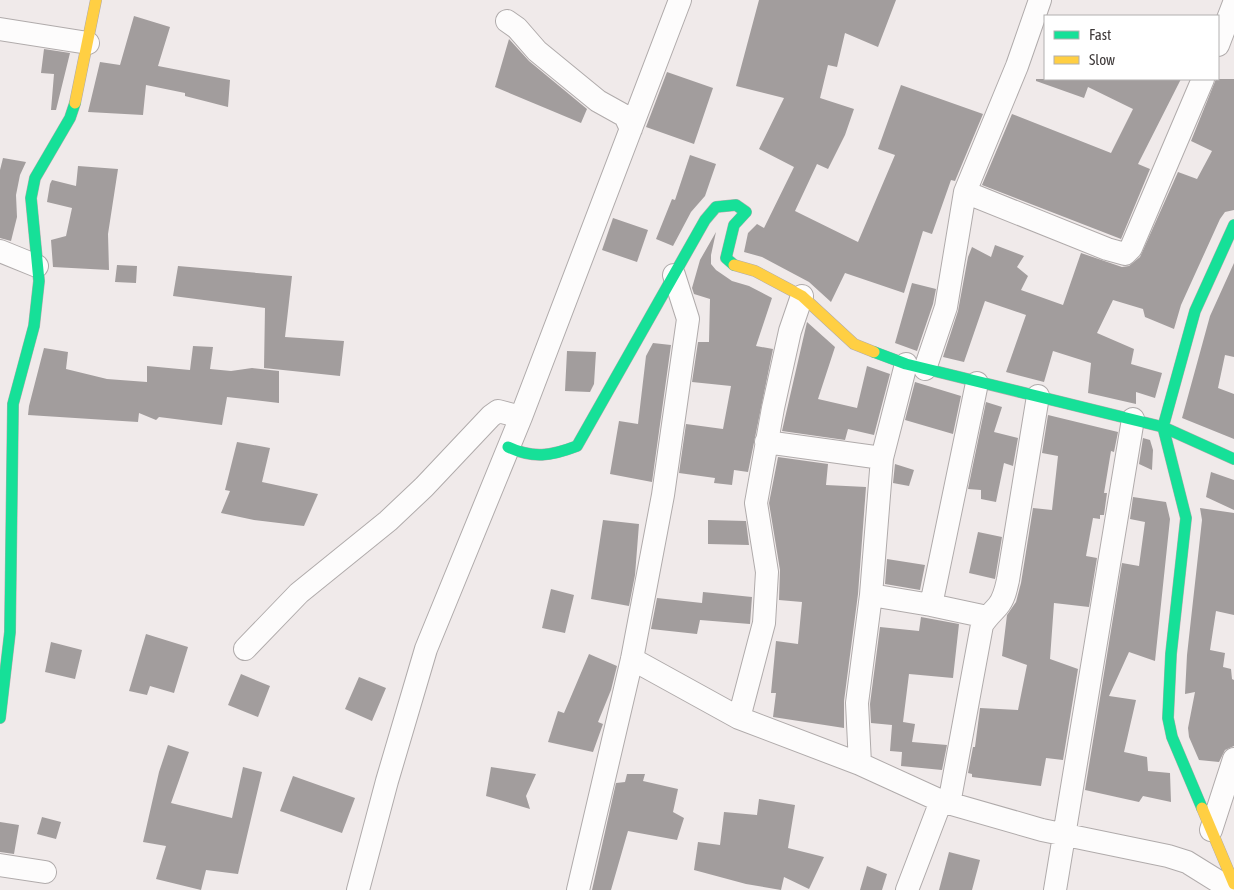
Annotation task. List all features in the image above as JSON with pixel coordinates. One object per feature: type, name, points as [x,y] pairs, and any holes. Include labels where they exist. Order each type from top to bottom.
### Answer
[{"type":"street","points":[[0,718],[10,632],[6,525],[6,403],[34,326],[39,281],[31,198],[35,178],[70,118],[80,84],[96,0]]},
{"type":"street","points":[[358,890],[387,781],[426,649],[521,417],[680,0]]},
{"type":"street","points":[[860,764],[856,703],[871,595],[882,458],[915,366],[946,307],[965,192],[1017,66],[1040,0]]},
{"type":"street","points":[[1219,42],[1230,10]]},
{"type":"street","points":[[507,21],[518,28],[537,51],[598,101],[625,116],[631,129]]},
{"type":"street","points":[[0,28],[88,43]]},
{"type":"street","points":[[965,192],[1107,249],[1125,254],[1131,248],[1204,80]]},
{"type":"street","points":[[508,447],[527,457],[546,457],[576,446],[710,214],[716,207],[730,204],[743,208],[746,212],[734,224],[726,258],[736,266],[755,271],[802,296],[854,344],[915,366],[977,383],[1163,427],[1234,459]]},
{"type":"street","points":[[1234,225],[1195,311],[1163,427],[1186,518],[1171,654],[1168,718],[1172,737],[1234,884]]},
{"type":"street","points":[[0,251],[37,266]]},
{"type":"street","points":[[578,890],[632,659],[663,495],[688,319],[674,275]]},
{"type":"street","points":[[739,718],[764,622],[767,572],[756,503],[766,442],[790,331],[802,296]]},
{"type":"street","points":[[931,605],[977,383]]},
{"type":"street","points":[[907,890],[945,802],[982,625],[998,606],[1004,595],[1038,396]]},
{"type":"street","points":[[245,649],[299,593],[388,520],[424,487],[491,416],[498,411],[521,417]]},
{"type":"street","points":[[1055,890],[1063,832],[1133,419]]},
{"type":"street","points":[[766,442],[882,458]]},
{"type":"street","points":[[871,595],[987,617]]},
{"type":"street","points":[[632,659],[739,718],[860,764],[945,802],[1042,830],[1063,832],[1187,862],[1232,890]]},
{"type":"street","points":[[1211,830],[1234,759]]},
{"type":"street","points":[[0,865],[45,872]]},
{"type":"building","points":[[759,0],[896,0],[878,47],[845,33],[837,67],[828,65],[820,98],[854,109],[845,135],[828,169],[817,164],[795,211],[858,242],[895,155],[878,149],[901,85],[983,114],[955,181],[951,180],[932,234],[923,231],[904,293],[845,273],[831,302],[809,282],[762,257],[744,252],[748,233],[757,224],[764,228],[794,167],[759,149],[784,98],[736,86]]},
{"type":"building","points":[[134,16],[170,27],[158,66],[230,80],[228,107],[185,96],[185,93],[146,85],[143,115],[88,112],[100,62],[120,65]]},
{"type":"building","points":[[509,39],[529,61],[587,109],[581,123],[495,87]]},
{"type":"building","points":[[44,49],[70,53],[56,110],[51,110],[54,74],[41,73]]},
{"type":"building","points":[[667,72],[713,88],[694,144],[646,127]]},
{"type":"building","points":[[1036,79],[1180,80],[1138,164],[1150,169],[1121,239],[982,185],[1012,114],[1111,153],[1133,109],[1088,87],[1084,98],[1036,81]]},
{"type":"building","points":[[1234,79],[1234,210],[1225,212],[1220,219],[1181,305],[1174,329],[1145,317],[1143,309],[1113,300],[1097,333],[1134,349],[1131,364],[1162,373],[1155,398],[1136,392],[1136,404],[1088,393],[1091,363],[1053,351],[1044,382],[1006,372],[1026,315],[985,301],[964,362],[943,357],[958,311],[968,257],[972,247],[991,257],[995,245],[1024,256],[1017,267],[1028,276],[1021,290],[1063,305],[1081,253],[1122,267],[1129,266],[1140,257],[1178,172],[1197,179],[1212,151],[1191,141],[1216,80]]},
{"type":"building","points":[[690,155],[716,164],[705,196],[691,212],[673,246],[656,239],[672,199],[675,200]]},
{"type":"building","points":[[3,158],[26,162],[20,175],[16,195],[17,217],[11,241],[0,238],[0,170]]},
{"type":"building","points":[[78,166],[118,169],[108,234],[109,270],[53,267],[51,240],[66,236],[72,208],[47,202],[50,184],[52,180],[76,186]]},
{"type":"building","points":[[613,218],[648,230],[637,262],[602,250]]},
{"type":"building","points":[[716,232],[711,264],[716,270],[732,281],[749,286],[772,298],[756,346],[773,349],[748,472],[734,470],[732,485],[714,483],[715,478],[679,473],[686,424],[723,429],[731,386],[692,382],[698,342],[709,342],[710,299],[694,294],[692,288],[700,260]]},
{"type":"building","points":[[1234,263],[1234,357],[1225,355],[1218,388],[1234,394],[1234,439],[1182,418],[1210,316]]},
{"type":"building","points":[[117,265],[137,266],[136,283],[115,282]]},
{"type":"building","points":[[178,266],[292,276],[285,337],[344,341],[340,376],[264,368],[265,308],[173,296]]},
{"type":"building","points":[[912,283],[936,289],[933,304],[917,351],[895,343]]},
{"type":"building","points":[[807,322],[835,347],[818,399],[857,408],[867,366],[890,374],[874,435],[848,429],[845,440],[782,431]]},
{"type":"building","points":[[653,343],[671,345],[652,482],[610,474],[619,421],[638,424],[646,356]]},
{"type":"building","points":[[193,346],[213,347],[210,369],[231,371],[252,368],[279,371],[279,403],[227,397],[222,425],[159,417],[156,420],[139,413],[138,422],[28,415],[44,348],[68,352],[66,369],[107,379],[147,382],[147,366],[190,370]]},
{"type":"building","points":[[567,351],[596,352],[594,384],[590,392],[565,391]]},
{"type":"building","points":[[915,382],[961,396],[953,434],[905,420]]},
{"type":"building","points":[[986,402],[1002,407],[994,432],[1018,438],[1013,466],[1004,463],[996,502],[981,499],[981,490],[968,489]]},
{"type":"building","points":[[1048,415],[1118,432],[1114,452],[1111,451],[1104,493],[1107,493],[1104,515],[1100,515],[1100,519],[1093,518],[1086,556],[1097,558],[1089,607],[1054,603],[1050,659],[1078,669],[1063,760],[1046,758],[1041,786],[972,777],[972,774],[968,773],[973,747],[975,747],[980,708],[1018,710],[1027,665],[1002,656],[1007,615],[1016,602],[1021,583],[1033,508],[1052,510],[1058,456],[1042,453]]},
{"type":"building","points":[[1143,438],[1150,440],[1153,450],[1152,470],[1139,464]]},
{"type":"building","points":[[237,442],[270,448],[262,482],[318,494],[304,526],[254,520],[221,513],[230,491],[225,490]]},
{"type":"building","points":[[778,457],[828,464],[826,485],[866,487],[858,594],[844,701],[844,728],[773,717],[776,693],[771,693],[776,641],[798,644],[802,602],[779,600],[780,570],[769,503]]},
{"type":"building","points":[[895,464],[914,470],[909,486],[893,483]]},
{"type":"building","points":[[1211,472],[1234,480],[1234,510],[1206,497]]},
{"type":"building","points":[[1133,497],[1166,502],[1170,519],[1155,661],[1129,652],[1109,696],[1136,700],[1124,752],[1147,757],[1148,771],[1170,773],[1171,802],[1143,796],[1139,802],[1085,790],[1122,563],[1139,566],[1145,522],[1130,519]]},
{"type":"building","points":[[1200,508],[1234,513],[1234,615],[1216,611],[1210,650],[1225,653],[1223,667],[1231,669],[1232,679],[1234,680],[1234,746],[1225,750],[1219,762],[1199,760],[1189,737],[1188,728],[1195,692],[1185,694],[1187,655],[1202,520]]},
{"type":"building","points":[[603,520],[639,524],[635,575],[629,606],[591,599]]},
{"type":"building","points":[[708,520],[746,521],[749,545],[708,544]]},
{"type":"building","points":[[978,532],[1002,537],[995,579],[969,573]]},
{"type":"building","points":[[887,559],[925,565],[920,590],[885,584]]},
{"type":"building","points":[[551,589],[574,595],[565,633],[542,628]]},
{"type":"building","points":[[703,592],[752,597],[750,624],[700,620],[697,634],[651,629],[657,598],[702,603]]},
{"type":"building","points":[[921,617],[959,624],[953,678],[909,674],[903,722],[915,724],[912,742],[947,745],[942,770],[901,766],[902,752],[890,751],[892,725],[871,723],[870,704],[880,627],[919,631]]},
{"type":"building","points":[[146,634],[188,647],[174,693],[150,686],[147,695],[129,691]]},
{"type":"building","points":[[51,642],[82,650],[75,679],[45,672]]},
{"type":"building","points":[[589,654],[617,666],[611,690],[598,722],[603,724],[593,752],[548,742],[558,711],[564,713]]},
{"type":"building","points":[[241,674],[270,686],[258,717],[228,705]]},
{"type":"building","points":[[359,677],[386,688],[372,721],[345,709]]},
{"type":"building","points":[[168,745],[189,752],[171,803],[232,818],[243,767],[262,772],[238,874],[206,870],[201,890],[156,879],[166,846],[143,842],[159,772]]},
{"type":"building","points":[[491,767],[536,774],[526,796],[530,809],[486,796]]},
{"type":"building","points":[[627,774],[645,774],[643,781],[678,789],[673,812],[684,818],[677,840],[628,831],[611,890],[592,890],[616,783],[625,782]]},
{"type":"building","points":[[293,776],[355,798],[342,833],[280,811]]},
{"type":"building","points":[[759,799],[795,805],[788,848],[824,857],[809,889],[784,877],[781,890],[746,884],[694,870],[698,842],[720,845],[724,812],[757,815]]},
{"type":"building","points":[[42,817],[61,822],[56,839],[37,834]]},
{"type":"building","points":[[0,822],[19,825],[14,854],[0,852]]},
{"type":"building","points":[[949,852],[980,860],[972,890],[939,890]]},
{"type":"building","points":[[867,866],[887,874],[882,890],[860,890]]},
{"type":"traffic: fast","points":[[0,718],[10,632],[13,404],[34,326],[39,281],[31,198],[35,178],[70,118],[75,103]]},
{"type":"traffic: fast","points":[[508,447],[517,451],[542,455],[577,446],[705,220],[716,207],[736,205],[746,212],[734,225],[726,258],[734,265]]},
{"type":"traffic: fast","points":[[1202,808],[1172,737],[1168,718],[1171,654],[1186,518],[1163,427],[1195,311],[1234,225]]},
{"type":"traffic: fast","points":[[874,352],[906,364],[1163,427],[1234,459]]},
{"type":"traffic: slow","points":[[75,103],[96,0]]},
{"type":"traffic: slow","points":[[734,265],[755,271],[802,296],[854,344],[874,352]]},
{"type":"traffic: slow","points":[[1202,808],[1234,884]]}]
